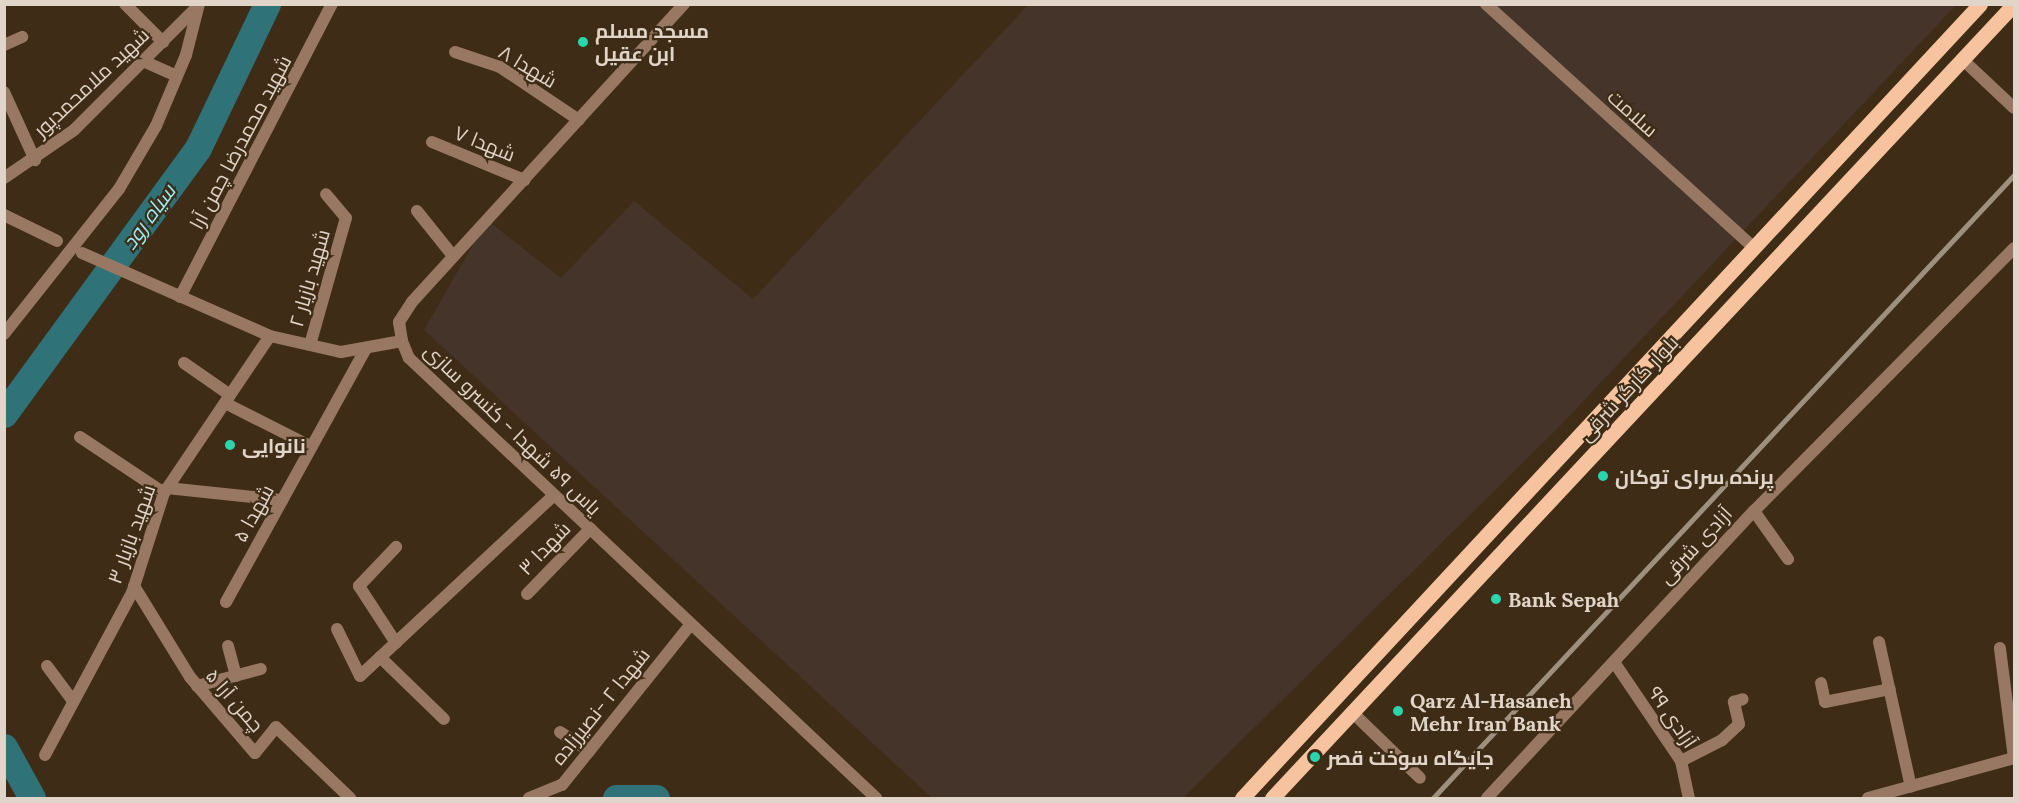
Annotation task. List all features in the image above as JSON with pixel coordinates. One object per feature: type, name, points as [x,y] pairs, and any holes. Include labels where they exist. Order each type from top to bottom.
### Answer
[{"type":"main road","name":"بلوار کارگر شرقی","points":[[1242,798],[1454,573],[1980,4]]},
{"type":"main road","name":"بلوار کارگر شرقی","points":[[1272,798],[2014,4]]},
{"type":"main road","points":[[1454,573],[1470,588]]},
{"type":"street","points":[[125,4],[163,42]]},
{"type":"street","name":"شهید محمدرضا چمن آرا","points":[[180,297],[332,4]]},
{"type":"street","name":"یاس ۵۹ شهدا - کنسرو سازی","points":[[684,4],[453,256],[399,322],[402,341],[409,358],[876,798]]},
{"type":"street","name":"سلامت","points":[[1486,4],[1755,249]]},
{"type":"street","points":[[6,331],[78,250],[119,189],[177,76],[198,5]]},
{"type":"street","name":"شهید ملامحمدپور","points":[[4,178],[34,160],[143,62],[198,5]]},
{"type":"street","points":[[4,45],[22,37]]},
{"type":"street","name":"شهدا ۸","points":[[455,52],[500,67],[579,120]]},
{"type":"street","points":[[1962,60],[2014,108]]},
{"type":"street","points":[[143,62],[177,76]]},
{"type":"street","points":[[4,92],[34,160]]},
{"type":"street","name":"شهدا ۷","points":[[432,142],[524,180]]},
{"type":"street","name":"شهید بازیار ۲","points":[[309,345],[346,218],[326,194]]},
{"type":"street","points":[[417,211],[453,256]]},
{"type":"street","points":[[4,215],[57,241]]},
{"type":"street","name":"آزادی شرقی","points":[[1487,798],[1754,512],[2014,248]]},
{"type":"street","points":[[78,250],[270,336],[341,352],[402,341]]},
{"type":"street","name":"شهید بازیار ۳","points":[[45,755],[134,586],[165,490],[270,336]]},
{"type":"street","name":"شهدا ۵","points":[[226,602],[366,348]]},
{"type":"street","points":[[184,363],[228,399],[312,447]]},
{"type":"street","points":[[80,437],[165,490],[282,500]]},
{"type":"street","points":[[337,629],[360,676],[554,495]]},
{"type":"street","points":[[1754,512],[1788,559]]},
{"type":"street","name":"شهدا ۳","points":[[527,594],[590,529]]},
{"type":"street","points":[[396,547],[359,586],[396,643]]},
{"type":"street","name":"چمن آرا ۵","points":[[134,586],[197,686],[255,753],[276,727],[350,798]]},
{"type":"street","name":"شهدا ۲ -نصیرزاده","points":[[528,798],[562,785],[691,624]]},
{"type":"street","points":[[1879,642],[1911,787]]},
{"type":"street","points":[[228,646],[236,676]]},
{"type":"street","points":[[1868,798],[2014,758],[2010,691],[2000,648]]},
{"type":"street","points":[[380,657],[444,719]]},
{"type":"street","name":"آزادی ٩٩","points":[[1614,662],[1681,761],[1689,798]]},
{"type":"street","points":[[47,666],[73,701]]},
{"type":"street","points":[[197,686],[261,669]]},
{"type":"street","points":[[1821,683],[1825,702],[1890,689]]},
{"type":"street","points":[[1681,761],[1722,740],[1739,724],[1734,702],[1743,699]]},
{"type":"street","points":[[1353,713],[1420,778]]},
{"type":"street","points":[[560,732],[589,751]]},
{"type":"shaded area","points":[[1028,5],[1956,5],[1559,427],[1183,798],[932,798],[424,330],[487,220],[561,278],[634,201],[753,299]]},
{"type":"waterway","name":"سیاه رود","points":[[4,414],[198,148],[267,4]]},
{"type":"waterway","name":"سیاه رود","points":[[4,747],[32,798]]},
{"type":"waterway","name":"سیاه رود","points":[[616,798],[656,798]]},
{"type":"railway","points":[[1433,798],[2014,175]]},
{"type":"place","name":"مسجد مسلم ابن عقیل","points":[[583,42]]},
{"type":"place","name":"نانوایی","points":[[230,445]]},
{"type":"place","name":"پرنده سرای توکان","points":[[1603,476]]},
{"type":"place","name":"Bank Sepah","points":[[1496,599]]},
{"type":"place","name":"Qarz Al-Hasaneh Mehr Iran Bank","points":[[1398,711]]},
{"type":"place","name":"جایگاه سوخت قصر","points":[[1315,757]]}]
